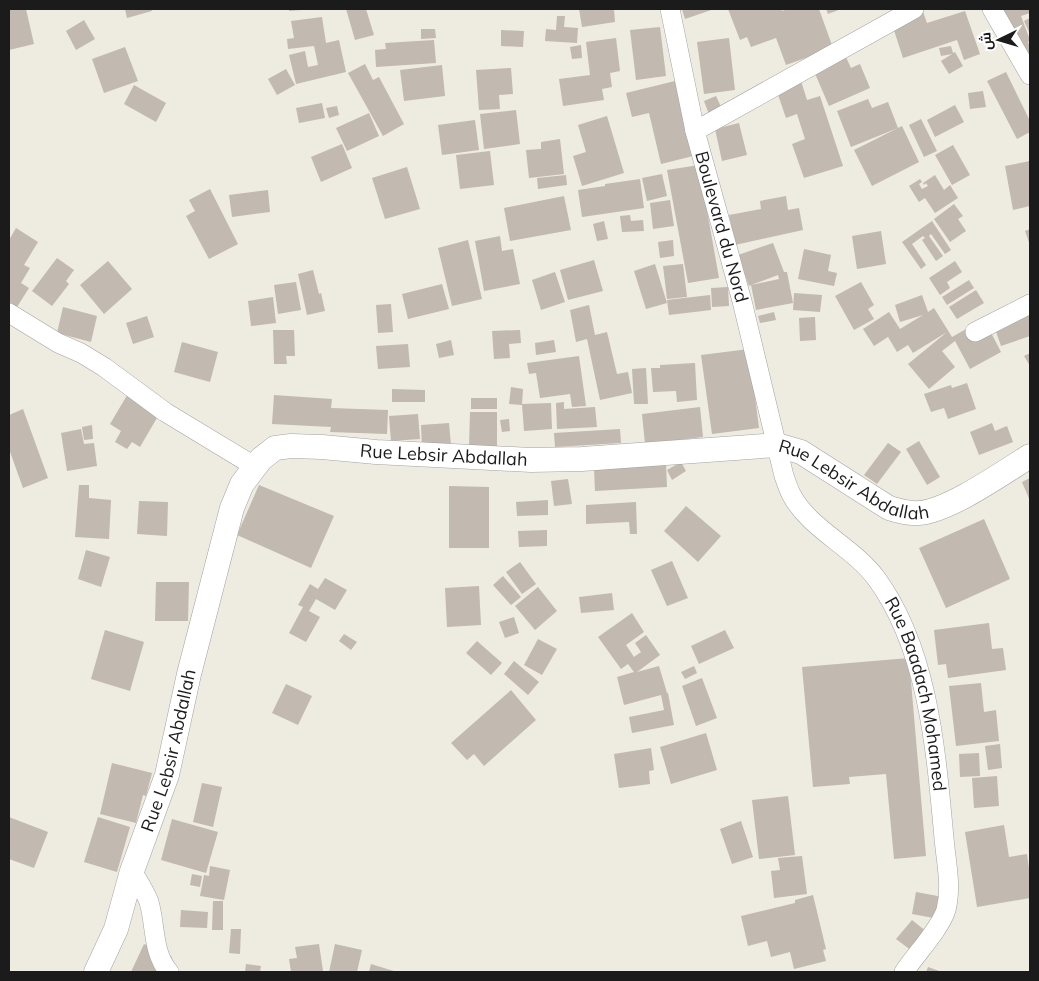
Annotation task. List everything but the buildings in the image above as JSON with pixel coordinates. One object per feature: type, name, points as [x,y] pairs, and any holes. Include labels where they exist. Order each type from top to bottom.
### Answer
[{"type":"street","name":"Boulevard du Nord","points":[[670,9],[695,131],[742,302],[777,445]]},
{"type":"street","points":[[695,131],[914,9]]},
{"type":"street","points":[[992,9],[1030,75]]},
{"type":"street","points":[[975,332],[1030,304]]},
{"type":"street","points":[[9,313],[104,367],[165,412],[254,466]]},
{"type":"street","name":"Rue Lebsir Abdallah","points":[[96,972],[116,929],[132,871],[167,776],[189,674],[220,547],[232,508],[242,484],[254,466],[275,448],[291,446],[322,447],[376,452],[531,460],[582,459],[777,445],[801,452],[889,508],[903,513],[921,513],[957,500],[1030,456]]},
{"type":"street","name":"Rue Baadach Mohamed","points":[[777,445],[790,493],[800,508],[858,557],[876,577],[890,598],[899,616],[920,675],[939,786],[950,890],[946,911],[937,929],[904,972]]},
{"type":"street","points":[[132,871],[148,901],[154,939],[165,967],[169,972]]}]
